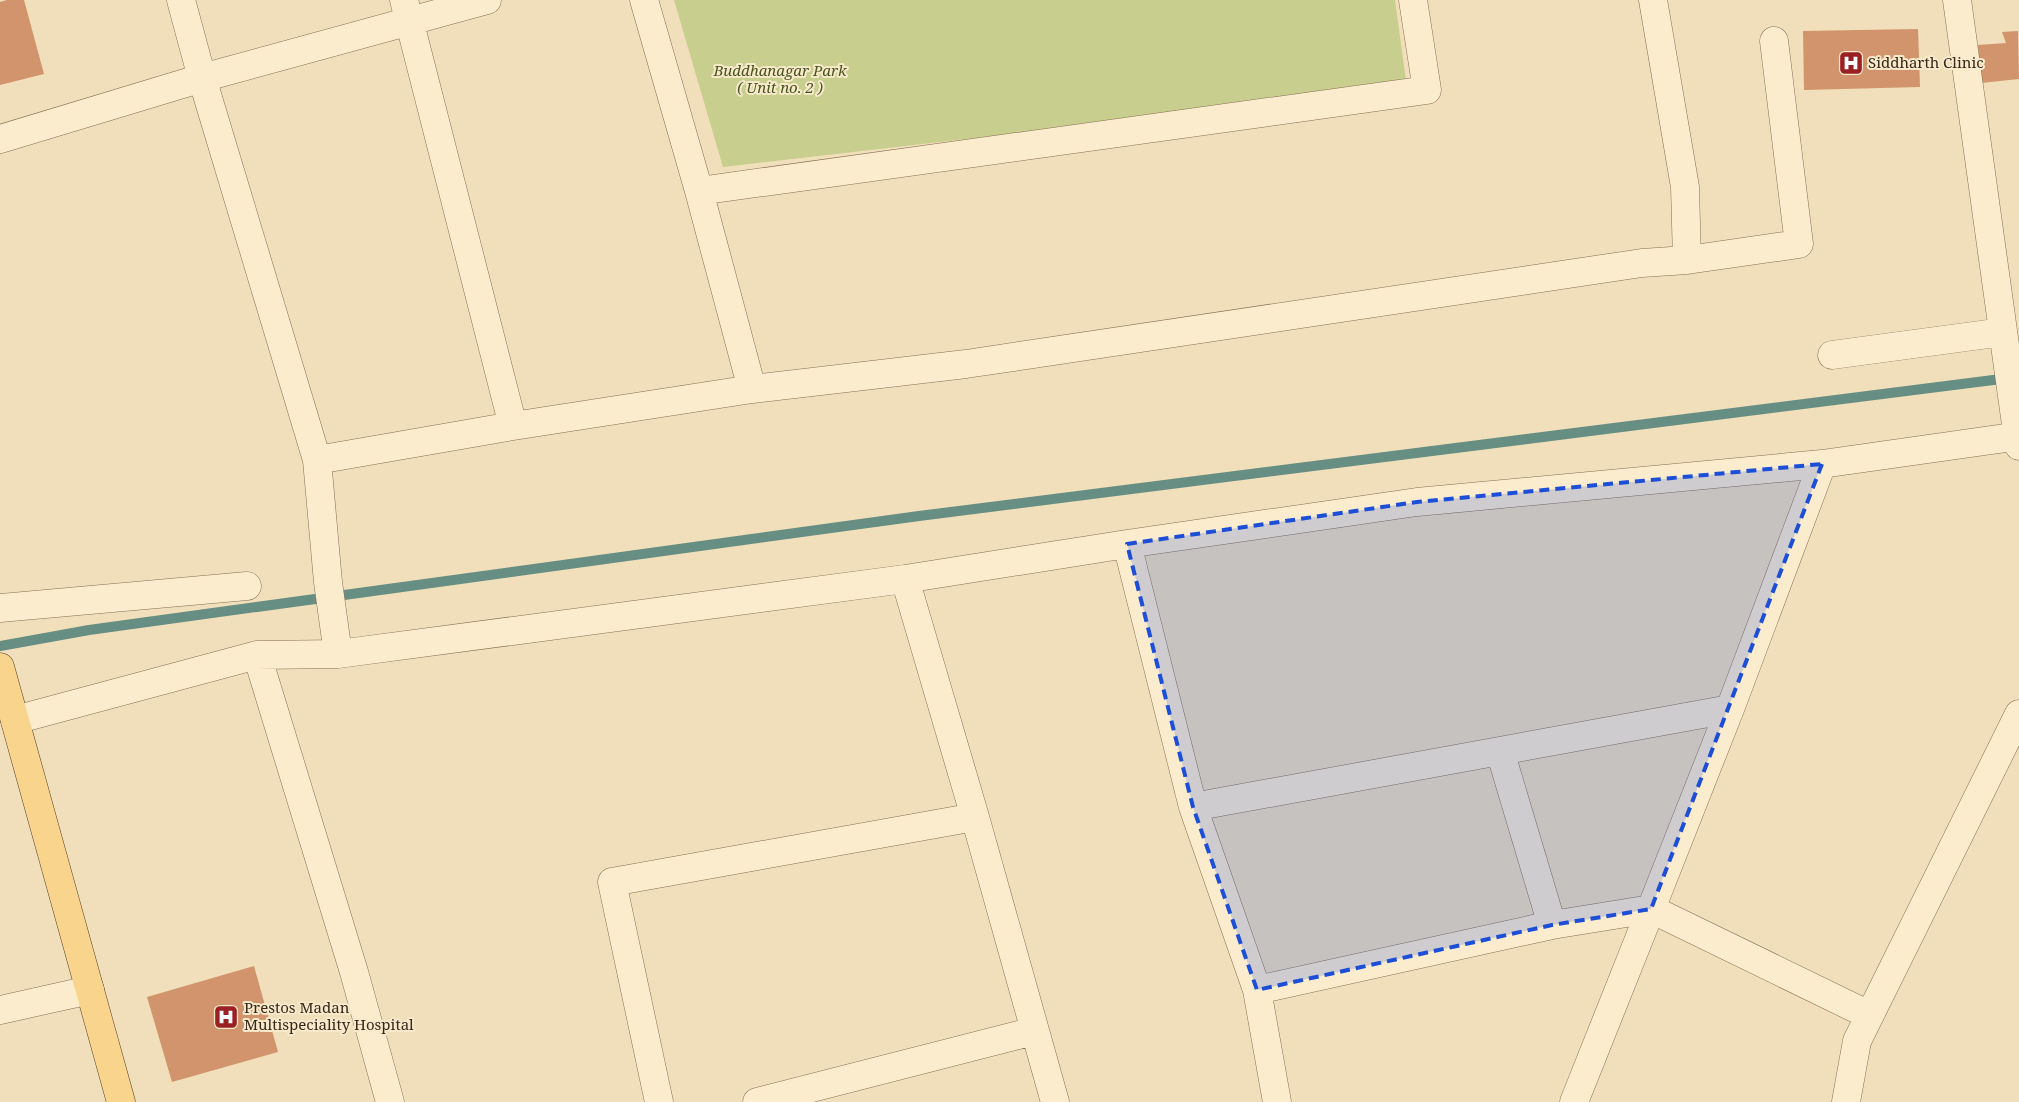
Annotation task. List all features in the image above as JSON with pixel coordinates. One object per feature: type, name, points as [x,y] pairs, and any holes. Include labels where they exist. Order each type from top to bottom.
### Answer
[{"type":"main road","points":[[2,672],[121,1102]]},
{"type":"street","points":[[181,0],[202,78],[317,460],[328,582],[337,644]]},
{"type":"street","points":[[0,139],[202,78],[407,11],[487,0]]},
{"type":"street","points":[[644,0],[699,191],[752,389]]},
{"type":"street","points":[[699,191],[1427,90],[1413,0]]},
{"type":"street","points":[[1654,0],[1685,187],[1687,260]]},
{"type":"street","points":[[15,720],[257,656],[337,644],[905,580],[1127,544],[1417,502],[1822,464],[2019,440],[2008,325],[1956,0]]},
{"type":"street","points":[[407,11],[513,426]]},
{"type":"street","points":[[317,460],[513,426],[752,389],[966,364],[1642,263],[1687,260],[1799,244],[1774,41]]},
{"type":"street","points":[[1832,355],[2008,325]]},
{"type":"street","points":[[1574,1102],[1730,709],[1822,464]]},
{"type":"street","points":[[1127,544],[1193,807],[1257,990],[1277,1102]]},
{"type":"street","points":[[905,580],[975,817],[1054,1102]]},
{"type":"street","points":[[0,608],[247,586]]},
{"type":"street","points":[[257,656],[354,972],[390,1102]]},
{"type":"street","points":[[1193,807],[1730,709]]},
{"type":"street","points":[[1846,1102],[1857,1041],[2019,714]]},
{"type":"street","points":[[1500,751],[1552,925]]},
{"type":"street","points":[[659,1102],[612,882],[975,817]]},
{"type":"street","points":[[1257,990],[1552,925],[1651,909],[1870,1015]]},
{"type":"street","points":[[0,1010],[90,990]]},
{"type":"street","points":[[757,1102],[1034,1030]]},
{"type":"highlighted area","points":[[1822,464],[1651,909],[1552,925],[1257,990],[1193,807],[1127,544],[1417,502]]},
{"type":"green space","name":"Buddhanagar Park ( Unit no. 2 )","points":[[674,0],[1395,0],[1407,88],[723,167]]},
{"type":"building","points":[[24,0],[44,74],[0,85],[0,2]]},
{"type":"building","points":[[1918,29],[1920,87],[1804,90],[1803,31]]},
{"type":"building","points":[[2018,31],[2019,79],[1981,83],[1978,45],[2006,43],[2002,32]]},
{"type":"building","points":[[254,966],[278,1052],[172,1082],[147,997]]},
{"type":"waterway","points":[[0,646],[89,630],[919,516],[2009,378]]},
{"type":"place","name":"Siddharth Clinic","points":[[1851,63]]},
{"type":"place","name":"Prestos Madan Multispeciality Hospital","points":[[226,1017]]}]
